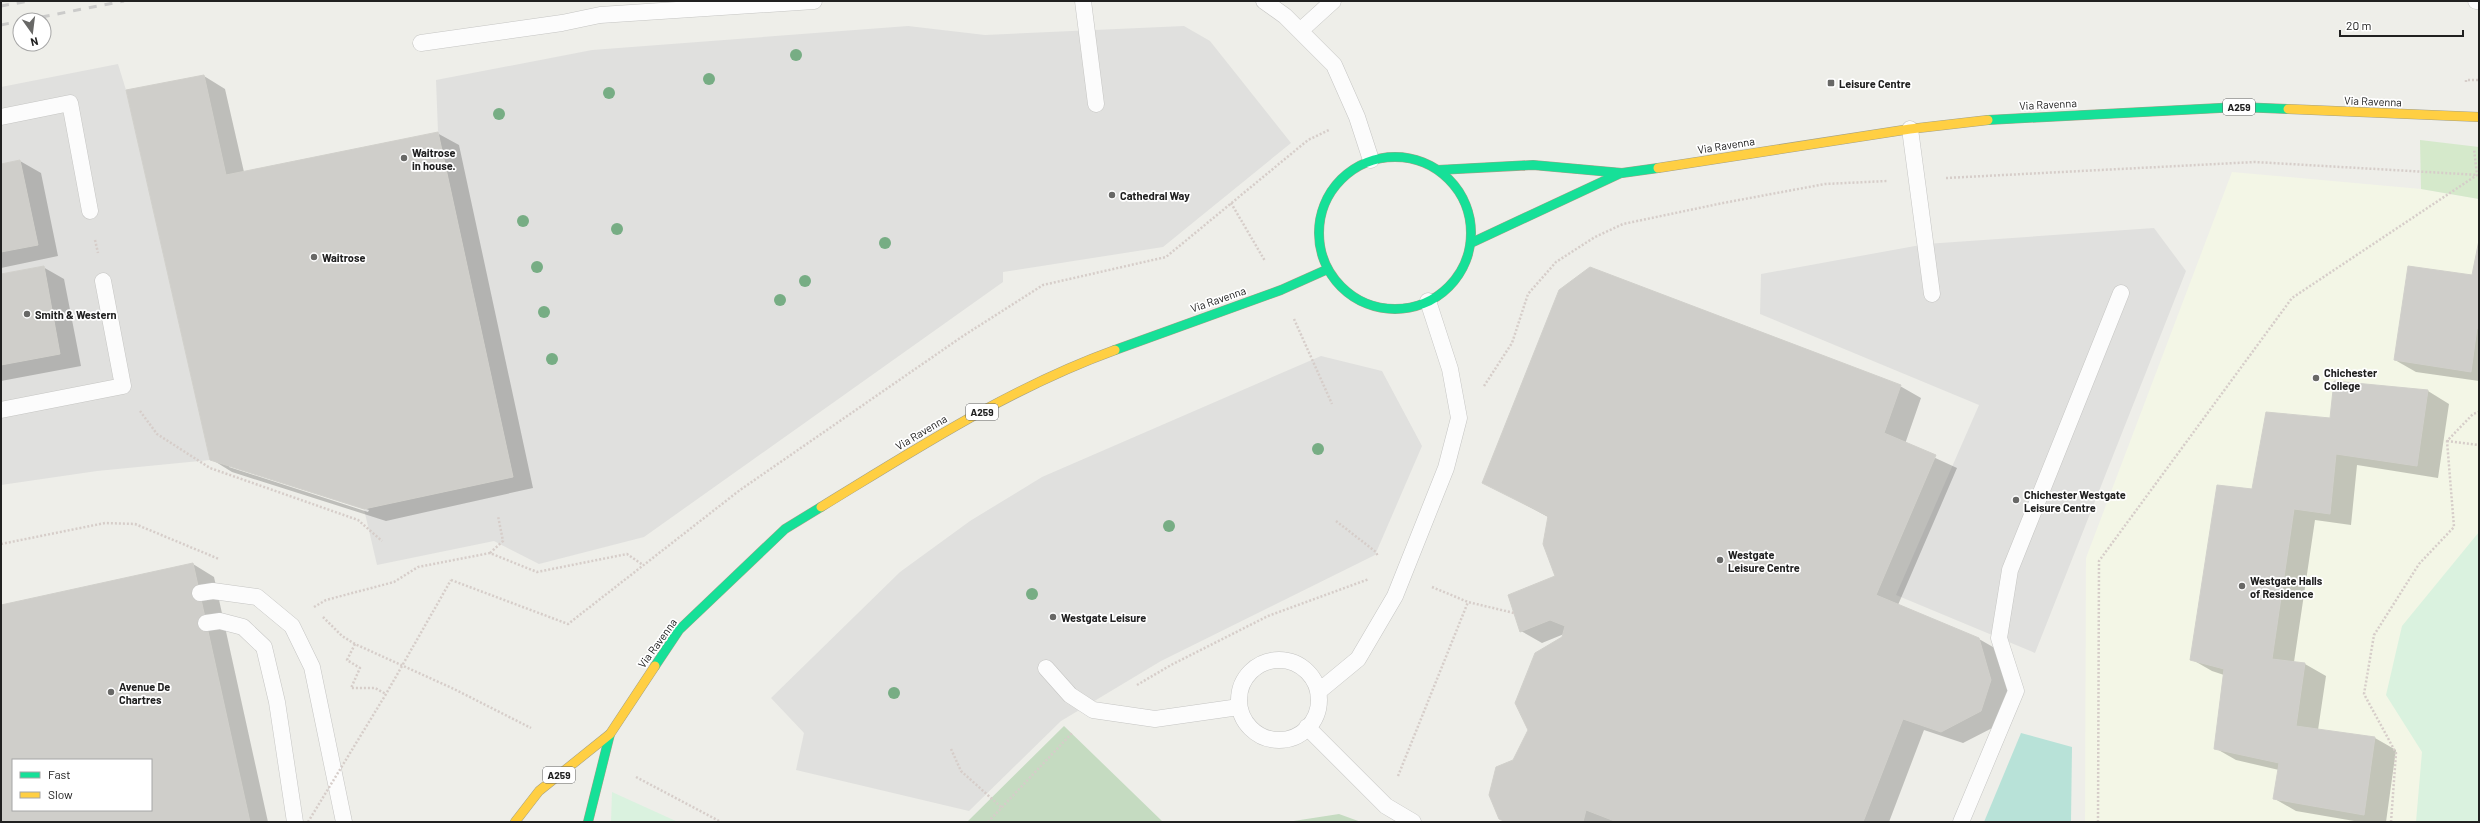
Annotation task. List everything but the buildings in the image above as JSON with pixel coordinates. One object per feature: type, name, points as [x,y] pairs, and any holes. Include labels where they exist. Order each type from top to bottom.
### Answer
[{"type":"main road","name":"Via Ravenna","points":[[1438,170],[1533,165],[1622,173],[1910,129],[1999,119],[2238,107],[2479,118]]},
{"type":"main road","points":[[1394,156],[1417,160],[1438,170],[1454,184],[1465,202],[1471,222],[1471,243],[1463,267],[1449,287],[1428,301],[1406,308],[1383,308],[1361,301],[1342,288],[1328,269],[1320,249],[1319,226],[1324,205],[1335,185],[1351,170],[1371,160],[1394,156]]},
{"type":"main road","name":"Via Ravenna","points":[[1471,243],[1622,173]]},
{"type":"main road","name":"Via Ravenna","points":[[515,822],[539,791],[610,734],[679,630],[785,529],[949,429],[1071,366],[1281,290],[1328,269]]},
{"type":"main road","name":"Via Ravenna","points":[[588,822],[610,734]]},
{"type":"lane","points":[[421,44],[562,23],[600,15],[814,1]]},
{"type":"lane","points":[[1083,1],[1096,104]]},
{"type":"lane","points":[[1264,1],[1300,31],[1334,65],[1357,116],[1371,160]]},
{"type":"lane","points":[[1300,31],[1333,1]]},
{"type":"lane","points":[[1,117],[70,103],[90,211]]},
{"type":"lane","points":[[1910,129],[1932,294]]},
{"type":"lane","points":[[1,410],[123,386],[103,281]]},
{"type":"lane","points":[[1961,822],[2016,691],[1999,638],[2010,570],[2121,293]]},
{"type":"lane","points":[[1318,692],[1358,659],[1395,596],[1446,468],[1459,418],[1450,369],[1428,301]]},
{"type":"lane","points":[[200,593],[213,591],[257,597],[292,626],[312,667],[344,822]]},
{"type":"lane","points":[[206,623],[220,620],[243,627],[264,647],[277,702],[295,822]]},
{"type":"lane","points":[[1271,660],[1284,660],[1296,663],[1306,670],[1314,680],[1318,692],[1317,711],[1307,727],[1297,736],[1273,740],[1261,736],[1250,728],[1243,718],[1239,706],[1239,694],[1242,682],[1250,672],[1260,664],[1271,660]]},
{"type":"lane","points":[[1046,668],[1070,695],[1093,710],[1155,719],[1239,706]]},
{"type":"lane","points":[[1307,727],[1386,806],[1413,822]]},
{"type":"path","points":[[308,822],[386,694],[451,580],[568,624],[740,490],[963,336],[1043,285],[1166,257],[1308,140],[1357,116]]},
{"type":"path","points":[[2098,822],[2099,561],[2292,298],[2477,175]]},
{"type":"path","points":[[90,211],[103,281]]},
{"type":"path","points":[[123,386],[157,434],[210,468],[358,520],[382,541]]},
{"type":"path","points":[[2391,822],[2396,753],[2364,694],[2374,635],[2419,564],[2454,527],[2447,440],[2473,414],[2479,412]]},
{"type":"path","points":[[2447,440],[2479,445]]},
{"type":"path","points":[[313,608],[326,600],[394,582],[418,567],[490,552],[504,541],[498,516]]},
{"type":"path","points":[[490,552],[537,572],[627,554],[643,565]]},
{"type":"path","points":[[988,822],[1093,710],[1171,665],[1268,616],[1367,580],[1373,575]]},
{"type":"path","points":[[1386,806],[1468,602]]},
{"type":"path","points":[[355,644],[347,660],[360,668],[351,688],[375,688],[386,694]]},
{"type":"path","points":[[951,749],[961,771],[1001,807]]},
{"type":"path","points":[[636,778],[721,822]]},
{"type":"shaded area","points":[[908,26],[985,35],[1184,26],[1210,41],[1291,143],[1163,247],[1003,272],[1003,282],[644,537],[539,564],[494,541],[377,565],[364,509],[513,476],[438,132],[436,80],[592,50]]},
{"type":"shaded area","points":[[118,64],[126,90],[210,460],[97,471],[1,485],[1,365],[60,354],[44,266],[1,274],[1,252],[38,244],[20,160],[1,164],[1,87]]},
{"type":"shaded area","name":"Chichester College","points":[[2232,172],[2421,189],[2479,199],[2479,822],[2085,822],[2086,558]]},
{"type":"shaded area","name":"Chichester Westgate Leisure Centre","points":[[2154,228],[2186,271],[2035,653],[1896,595],[1979,405],[1760,314],[1761,274],[1926,244]]},
{"type":"shaded area","name":"Westgate Leisure","points":[[1321,356],[1382,371],[1422,446],[1375,555],[1161,661],[1061,721],[969,811],[796,770],[804,733],[771,698],[900,572],[970,521],[1042,477]]},
{"type":"shaded area","points":[[2479,532],[2479,822],[2416,822],[2422,752],[2386,695],[2402,626]]},
{"type":"shaded area","points":[[2021,733],[2072,747],[2071,822],[1984,822]]},
{"type":"shaded area","points":[[612,792],[678,822],[611,822]]},
{"type":"green space","points":[[2420,140],[2479,147],[2479,199],[2421,189]]},
{"type":"green space","points":[[1064,726],[1163,822],[967,822]]},
{"type":"green space","points":[[1339,814],[1361,822],[1287,822]]},
{"type":"railway","points":[[1,6],[29,1]]},
{"type":"railway","points":[[52,15],[124,1]]},
{"type":"railway","points":[[1,25],[12,23]]},
{"type":"traffic: fast","points":[[1988,120],[2239,107],[2288,109]]},
{"type":"traffic: fast","points":[[1395,157],[1417,160],[1431,166],[1449,179],[1462,197],[1468,211],[1471,233],[1468,255],[1462,269],[1449,287],[1431,300],[1417,306],[1395,309],[1373,306],[1359,300],[1341,287],[1328,269],[1322,255],[1319,233],[1322,211],[1328,197],[1341,179],[1359,166],[1373,160],[1395,157]]},
{"type":"traffic: fast","points":[[1438,170],[1533,165],[1622,173],[1658,168]]},
{"type":"traffic: fast","points":[[1471,243],[1621,173]]},
{"type":"traffic: fast","points":[[1115,350],[1281,290],[1328,269]]},
{"type":"traffic: fast","points":[[655,666],[679,630],[785,529],[821,507]]},
{"type":"traffic: fast","points":[[588,822],[610,734]]},
{"type":"traffic: slow","points":[[2288,109],[2479,117]]},
{"type":"traffic: slow","points":[[1658,168],[1910,129],[1988,120]]},
{"type":"traffic: slow","points":[[821,507],[928,442],[1001,401],[1038,382],[1115,350]]},
{"type":"traffic: slow","points":[[515,822],[539,791],[610,734],[655,666]]},
{"type":"place","name":"Leisure Centre","points":[[1831,83]]},
{"type":"place","name":"Waitrose in house.","points":[[404,158]]},
{"type":"place","name":"Cathedral Way","points":[[1112,195]]},
{"type":"place","name":"Waitrose","points":[[314,257]]},
{"type":"place","name":"Smith & Western","points":[[27,314]]},
{"type":"place","name":"Chichester College","points":[[2316,378]]},
{"type":"place","name":"Chichester Westgate Leisure Centre","points":[[2016,500]]},
{"type":"place","name":"Westgate Leisure Centre","points":[[1720,560]]},
{"type":"place","name":"Westgate Halls of Residence","points":[[2242,586]]},
{"type":"place","name":"Westgate Leisure","points":[[1053,617]]},
{"type":"place","name":"Avenue De Chartres","points":[[111,692]]}]
